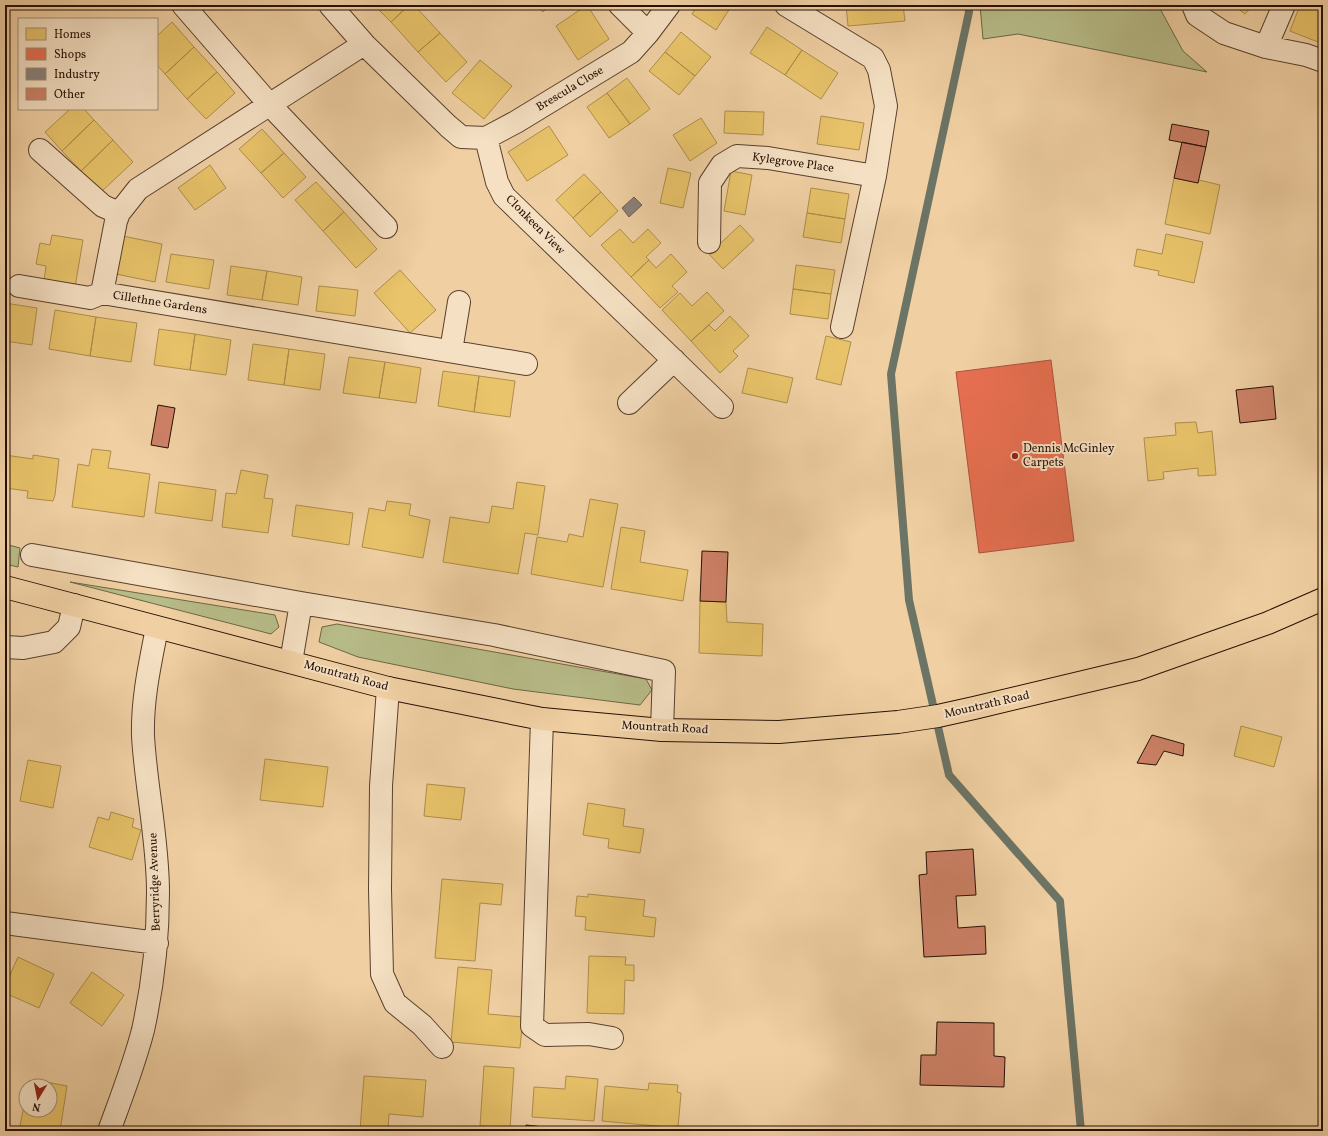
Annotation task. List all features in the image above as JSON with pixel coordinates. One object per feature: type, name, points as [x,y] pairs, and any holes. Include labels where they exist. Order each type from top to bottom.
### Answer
[{"type":"main road","name":"Mountrath Road","points":[[5,587],[388,688],[542,719],[662,730],[779,732],[898,722],[974,708],[1138,669],[1268,623],[1323,599]]},
{"type":"street","points":[[183,5],[269,104],[386,227]]},
{"type":"street","points":[[330,5],[364,44],[448,126],[461,136],[486,138]]},
{"type":"street","points":[[620,5],[648,33]]},
{"type":"street","name":"Brescula Close","points":[[486,138],[516,122],[631,52],[648,33],[669,5]]},
{"type":"street","points":[[786,5],[873,58],[879,70],[886,106],[875,176],[842,327]]},
{"type":"street","points":[[1193,5],[1197,15],[1224,33],[1266,46],[1306,54],[1323,61]]},
{"type":"street","points":[[1266,46],[1284,5]]},
{"type":"street","name":"Cillethne Gardens","points":[[364,44],[138,189],[119,213],[116,221],[102,293],[526,364]]},
{"type":"street","name":"Clonkeen View","points":[[486,138],[497,182],[504,196],[722,407]]},
{"type":"street","points":[[40,150],[103,206],[119,213]]},
{"type":"street","name":"Kylegrove Place","points":[[709,242],[710,183],[722,164],[737,156],[768,158],[875,176]]},
{"type":"street","points":[[19,286],[90,298],[102,293]]},
{"type":"street","points":[[451,351],[459,302]]},
{"type":"street","points":[[629,403],[674,360]]},
{"type":"street","points":[[32,554],[301,603],[494,635],[664,671],[662,730]]},
{"type":"street","points":[[290,662],[301,603]]},
{"type":"street","points":[[5,647],[23,648],[54,642],[69,628],[74,605]]},
{"type":"street","name":"Berryridge Avenue","points":[[109,1131],[128,1080],[142,1031],[157,942],[158,891],[155,845],[143,735],[145,690],[157,628]]},
{"type":"street","points":[[388,688],[381,786],[380,889],[382,974],[395,1003],[422,1025],[442,1047]]},
{"type":"street","points":[[542,719],[532,1026],[545,1035],[589,1034],[612,1038]]},
{"type":"street","points":[[5,923],[157,942]]},
{"type":"green space","points":[[980,5],[1158,5],[1183,51],[1207,72],[1018,34],[983,39]]},
{"type":"green space","points":[[5,544],[20,548],[18,567],[5,564]]},
{"type":"green space","points":[[70,582],[275,615],[279,627],[271,634]]},
{"type":"green space","points":[[337,624],[646,679],[652,690],[640,705],[513,689],[358,657],[319,642],[322,627]]},
{"type":"building: Homes","points":[[374,5],[409,5],[391,22]]},
{"type":"building: Homes","points":[[409,5],[414,5],[440,33],[418,52],[391,22]]},
{"type":"building: Homes","points":[[536,5],[550,5],[543,12]]},
{"type":"building: Homes","points":[[587,5],[609,39],[578,60],[556,26]]},
{"type":"building: Homes","points":[[698,5],[732,5],[716,30],[692,14]]},
{"type":"building: Homes","points":[[846,5],[903,5],[905,21],[848,26]]},
{"type":"building: Homes","points":[[1233,5],[1253,5],[1245,14]]},
{"type":"building: Homes","points":[[1300,5],[1323,5],[1323,44],[1290,31]]},
{"type":"building: Homes","points":[[172,22],[194,47],[165,74],[158,66],[158,35]]},
{"type":"building: Homes","points":[[767,27],[802,50],[785,75],[750,53]]},
{"type":"building: Homes","points":[[681,32],[711,57],[695,76],[665,52]]},
{"type":"building: Homes","points":[[440,33],[467,62],[446,82],[418,52]]},
{"type":"building: Homes","points":[[194,47],[217,72],[187,99],[165,74]]},
{"type":"building: Homes","points":[[802,50],[838,73],[821,99],[785,75]]},
{"type":"building: Homes","points":[[665,52],[695,76],[679,95],[649,71]]},
{"type":"building: Homes","points":[[480,60],[512,86],[484,119],[452,93]]},
{"type":"building: Homes","points":[[217,72],[235,93],[206,119],[187,99]]},
{"type":"building: Homes","points":[[627,78],[650,109],[630,124],[607,93]]},
{"type":"building: Homes","points":[[607,93],[630,124],[609,138],[587,107]]},
{"type":"building: Homes","points":[[69,110],[85,110],[94,120],[62,151],[45,132]]},
{"type":"building: Homes","points":[[725,111],[764,112],[763,135],[724,133]]},
{"type":"building: Homes","points":[[821,116],[864,123],[859,150],[817,144]]},
{"type":"building: Homes","points":[[701,118],[717,143],[690,161],[673,135]]},
{"type":"building: Homes","points":[[94,120],[113,140],[81,171],[62,151]]},
{"type":"building: Homes","points":[[549,126],[568,155],[527,181],[508,152]]},
{"type":"building: Homes","points":[[262,129],[284,153],[261,173],[239,149]]},
{"type":"building: Homes","points":[[113,140],[133,162],[101,192],[81,171]]},
{"type":"building: Homes","points":[[284,153],[306,177],[283,198],[261,173]]},
{"type":"building: Homes","points":[[210,165],[226,188],[195,210],[178,188]]},
{"type":"building: Homes","points":[[668,168],[691,173],[683,208],[660,203]]},
{"type":"building: Homes","points":[[731,171],[752,175],[745,215],[724,211]]},
{"type":"building: Homes","points":[[584,174],[601,192],[573,218],[556,200]]},
{"type":"building: Homes","points":[[1174,178],[1198,183],[1199,180],[1220,185],[1210,234],[1165,224]]},
{"type":"building: Homes","points":[[316,182],[344,212],[323,231],[295,200]]},
{"type":"building: Homes","points":[[811,188],[849,194],[845,219],[807,213]]},
{"type":"building: Homes","points":[[601,192],[618,211],[590,237],[573,218]]},
{"type":"building: Homes","points":[[344,212],[377,249],[356,268],[323,231]]},
{"type":"building: Homes","points":[[807,213],[845,219],[841,243],[803,237]]},
{"type":"building: Homes","points":[[740,225],[754,240],[723,269],[709,254]]},
{"type":"building: Homes","points":[[620,229],[633,243],[648,229],[661,243],[646,257],[649,260],[631,277],[601,245]]},
{"type":"building: Homes","points":[[1166,234],[1203,242],[1194,283],[1158,275],[1159,271],[1134,266],[1137,249],[1162,254]]},
{"type":"building: Homes","points":[[52,235],[83,240],[75,287],[44,281],[46,266],[36,264],[40,243],[50,245]]},
{"type":"building: Homes","points":[[123,236],[162,244],[155,282],[116,274]]},
{"type":"building: Homes","points":[[171,254],[214,260],[209,289],[166,282]]},
{"type":"building: Homes","points":[[671,254],[687,272],[672,286],[678,292],[660,308],[631,277],[649,260],[656,268]]},
{"type":"building: Homes","points":[[796,265],[835,270],[831,294],[793,289]]},
{"type":"building: Homes","points":[[231,266],[267,271],[262,300],[227,295]]},
{"type":"building: Homes","points":[[400,270],[436,310],[410,333],[374,293]]},
{"type":"building: Homes","points":[[267,271],[302,277],[298,305],[262,300]]},
{"type":"building: Homes","points":[[319,286],[358,290],[355,316],[316,311]]},
{"type":"building: Homes","points":[[793,289],[831,294],[828,319],[790,314]]},
{"type":"building: Homes","points":[[707,292],[724,311],[691,341],[662,310],[680,293],[692,306]]},
{"type":"building: Homes","points":[[5,303],[37,308],[32,345],[5,341]]},
{"type":"building: Homes","points":[[55,310],[96,317],[90,356],[49,349]]},
{"type":"building: Homes","points":[[730,316],[749,336],[733,351],[738,356],[720,373],[691,341],[709,325],[715,331]]},
{"type":"building: Homes","points":[[96,317],[137,323],[131,362],[90,356]]},
{"type":"building: Homes","points":[[159,329],[195,334],[190,370],[154,365]]},
{"type":"building: Homes","points":[[195,334],[231,340],[226,375],[190,370]]},
{"type":"building: Homes","points":[[826,336],[851,342],[841,385],[816,379]]},
{"type":"building: Homes","points":[[253,344],[289,349],[284,385],[248,380]]},
{"type":"building: Homes","points":[[289,349],[325,354],[320,390],[284,385]]},
{"type":"building: Homes","points":[[349,357],[385,362],[379,398],[343,393]]},
{"type":"building: Homes","points":[[385,362],[421,368],[416,403],[379,398]]},
{"type":"building: Homes","points":[[748,368],[793,378],[787,403],[742,393]]},
{"type":"building: Homes","points":[[443,371],[479,376],[474,412],[438,406]]},
{"type":"building: Homes","points":[[479,376],[515,381],[510,417],[474,412]]},
{"type":"building: Homes","points":[[1196,422],[1198,433],[1212,431],[1216,475],[1198,476],[1198,468],[1163,472],[1164,479],[1148,481],[1144,438],[1176,435],[1175,423]]},
{"type":"building: Homes","points":[[92,449],[111,451],[108,468],[150,474],[144,517],[72,507],[78,464],[89,466]]},
{"type":"building: Homes","points":[[5,455],[33,459],[33,455],[59,459],[53,501],[27,498],[28,491],[5,488]]},
{"type":"building: Homes","points":[[241,470],[268,475],[264,498],[273,499],[268,533],[222,527],[226,493],[236,494]]},
{"type":"building: Homes","points":[[159,482],[216,490],[212,521],[155,513]]},
{"type":"building: Homes","points":[[517,482],[545,486],[538,535],[525,533],[518,574],[443,562],[450,517],[489,523],[492,506],[513,509]]},
{"type":"building: Homes","points":[[590,499],[618,504],[603,587],[531,574],[537,537],[567,542],[569,534],[583,537]]},
{"type":"building: Homes","points":[[387,501],[411,504],[409,515],[430,520],[423,558],[362,547],[369,508],[385,511]]},
{"type":"building: Homes","points":[[296,505],[353,513],[349,545],[292,536]]},
{"type":"building: Homes","points":[[621,527],[645,531],[640,562],[688,570],[683,601],[611,589]]},
{"type":"building: Homes","points":[[700,601],[726,602],[727,622],[763,624],[762,656],[699,653]]},
{"type":"building: Homes","points":[[1241,726],[1282,737],[1274,767],[1234,756]]},
{"type":"building: Homes","points":[[265,759],[328,767],[323,807],[260,800]]},
{"type":"building: Homes","points":[[28,760],[61,766],[53,808],[20,801]]},
{"type":"building: Homes","points":[[427,784],[465,788],[461,820],[424,816]]},
{"type":"building: Homes","points":[[588,803],[625,809],[623,826],[644,829],[640,853],[608,848],[609,839],[583,835]]},
{"type":"building: Homes","points":[[111,812],[134,819],[132,827],[141,830],[132,860],[89,847],[98,817],[109,820]]},
{"type":"building: Homes","points":[[442,879],[503,884],[501,905],[480,903],[475,961],[435,958]]},
{"type":"building: Homes","points":[[588,894],[645,900],[643,916],[656,918],[654,937],[585,930],[586,917],[575,916],[577,896],[588,897]]},
{"type":"building: Homes","points":[[589,956],[626,957],[625,965],[634,965],[634,981],[625,980],[624,1014],[587,1013]]},
{"type":"building: Homes","points":[[18,957],[54,974],[39,1008],[5,993],[5,986]]},
{"type":"building: Homes","points":[[458,967],[492,970],[488,1014],[523,1017],[520,1048],[451,1042]]},
{"type":"building: Homes","points":[[92,972],[124,995],[102,1026],[70,1003]]},
{"type":"building: Homes","points":[[484,1066],[514,1068],[510,1128],[480,1126]]},
{"type":"building: Homes","points":[[364,1076],[426,1080],[423,1117],[389,1114],[388,1131],[360,1131]]},
{"type":"building: Homes","points":[[566,1076],[598,1079],[594,1121],[532,1117],[534,1087],[565,1089]]},
{"type":"building: Homes","points":[[649,1083],[678,1085],[677,1092],[681,1093],[678,1128],[602,1121],[605,1086],[648,1090]]},
{"type":"building: Homes","points":[[58,1084],[67,1086],[60,1131],[19,1131],[22,1118],[58,1118]]},
{"type":"building: Shops","name":"Dennis McGinley Carpets","points":[[1051,360],[1074,541],[979,553],[956,372]]},
{"type":"building: Industry","points":[[634,197],[642,205],[629,217],[622,208]]},
{"type":"building: Other","points":[[1172,124],[1209,131],[1206,147],[1169,140]]},
{"type":"building: Other","points":[[1182,142],[1206,147],[1198,183],[1174,178]]},
{"type":"building: Other","points":[[1273,386],[1276,419],[1240,423],[1236,390]]},
{"type":"building: Other","points":[[158,405],[175,408],[168,448],[151,445]]},
{"type":"building: Other","points":[[702,551],[728,552],[726,602],[700,601]]},
{"type":"building: Other","points":[[1152,735],[1184,744],[1183,756],[1164,751],[1156,765],[1137,763]]},
{"type":"building: Other","points":[[973,849],[976,895],[956,896],[958,928],[985,926],[986,954],[924,957],[919,875],[927,874],[926,852]]},
{"type":"building: Other","points":[[937,1022],[994,1023],[994,1056],[1005,1057],[1004,1087],[920,1085],[921,1055],[936,1055]]},
{"type":"building: Other","points":[[526,1125],[544,1127],[544,1131],[525,1131]]},
{"type":"waterway","points":[[968,5],[969,12],[891,374],[909,600],[949,775],[1060,901],[1081,1131]]},
{"type":"place","name":"Dennis McGinley Carpets","points":[[1015,456]]}]
